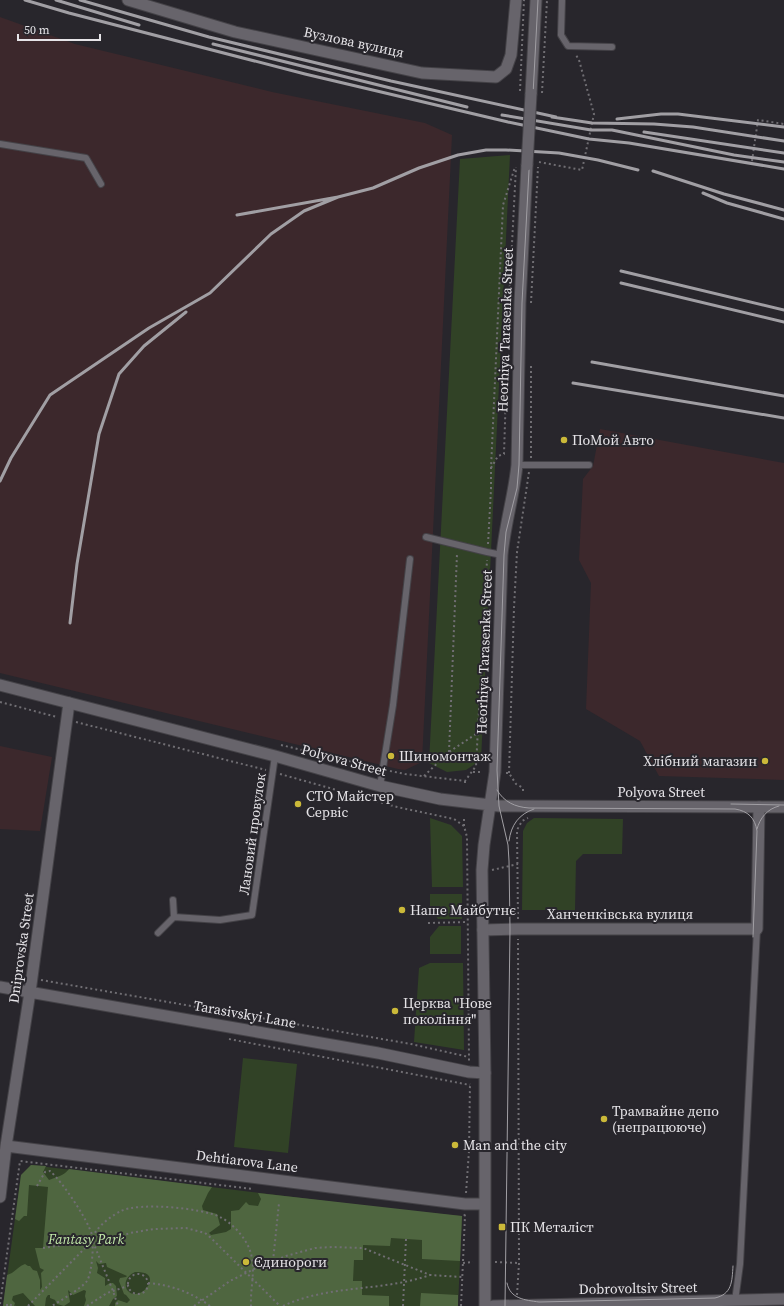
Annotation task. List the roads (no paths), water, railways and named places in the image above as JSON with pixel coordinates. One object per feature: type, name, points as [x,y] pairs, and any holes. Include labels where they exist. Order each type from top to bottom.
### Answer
[{"type":"street","name":"Вузлова вулиця","points":[[128,0],[235,32],[422,73],[496,77],[506,69],[511,55],[516,0]]},
{"type":"street","name":"Heorhiya Tarasenka Street","points":[[484,1306],[484,846],[495,772],[502,555],[504,532],[515,487],[517,465],[520,303],[536,0]]},
{"type":"street","name":"Polyova Street","points":[[0,685],[275,756],[380,786],[440,799],[491,805],[784,807]]},
{"type":"street","name":"Dniprovska Street","points":[[0,1197],[6,1146],[32,978],[69,703]]},
{"type":"street","points":[[757,929],[759,807]]},
{"type":"street","name":"Ханченківська вулиця","points":[[483,930],[757,929]]},
{"type":"street","name":"Tarasivskyi Lane","points":[[0,987],[378,1053],[469,1072],[485,1073]]},
{"type":"street","name":"Dehtiarova Lane","points":[[6,1146],[463,1210],[484,1204]]},
{"type":"street","name":"Dobrovoltsiv Street","points":[[493,1306],[735,1303],[784,1300]]},
{"type":"lane","points":[[562,0],[561,35],[568,46],[612,47]]},
{"type":"lane","points":[[0,144],[86,158],[101,184]]},
{"type":"lane","points":[[517,465],[589,465]]},
{"type":"lane","points":[[426,537],[502,555]]},
{"type":"lane","points":[[380,786],[393,705],[410,559]]},
{"type":"lane","name":"Лановий провулок","points":[[174,917],[220,920],[252,915],[275,756]]},
{"type":"lane","points":[[158,933],[174,917],[173,900]]},
{"type":"lane","points":[[735,1303],[740,1264],[757,929]]},
{"type":"tram line","points":[[505,1306],[510,929],[509,861],[508,845],[499,806],[497,770],[504,555],[506,532],[517,488],[519,465],[522,303],[538,0]]},
{"type":"tram line","points":[[497,790],[503,798],[510,803],[529,808],[735,809],[744,811],[755,822],[757,831],[753,937]]},
{"type":"tram line","points":[[731,804],[784,805]]},
{"type":"tram line","points":[[757,829],[765,814],[771,809],[779,806]]},
{"type":"tram line","points":[[509,841],[514,825],[520,817],[534,809]]},
{"type":"tram line","points":[[507,1283],[511,1292],[515,1296],[539,1302],[715,1298],[725,1294],[728,1290],[731,1282],[733,1266]]},
{"type":"railway","points":[[25,0],[69,13],[305,74],[508,122],[589,139],[629,143],[784,169]]},
{"type":"railway","points":[[56,0],[139,25]]},
{"type":"railway","points":[[80,0],[209,37],[391,81],[556,117]]},
{"type":"railway","points":[[213,44],[467,107]]},
{"type":"railway","points":[[617,119],[661,114],[678,114],[784,127]]},
{"type":"railway","points":[[502,115],[591,130],[612,130],[734,155],[784,162]]},
{"type":"railway","points":[[552,117],[592,123],[654,124],[693,127],[784,141]]},
{"type":"railway","points":[[644,132],[784,153]]},
{"type":"railway","points":[[237,215],[338,197],[373,188],[419,168],[458,155],[486,150],[559,153],[598,160],[638,170]]},
{"type":"railway","points":[[653,171],[724,194],[784,210]]},
{"type":"railway","points":[[703,193],[727,203],[784,219]]},
{"type":"railway","points":[[0,481],[11,458],[50,395],[149,328],[210,293],[271,234],[304,211],[338,197]]},
{"type":"railway","points":[[621,271],[784,310]]},
{"type":"railway","points":[[621,283],[784,322]]},
{"type":"railway","points":[[70,623],[77,564],[99,434],[119,374],[144,346],[186,312]]},
{"type":"railway","points":[[592,362],[784,396]]},
{"type":"railway","points":[[573,383],[784,418]]},
{"type":"place","name":"ПоМой Авто","points":[[564,440]]},
{"type":"place","name":"Шиномонтаж","points":[[391,756]]},
{"type":"place","name":"Хлібний магазин","points":[[765,761]]},
{"type":"place","name":"СТО Майстер Сервіс","points":[[298,804]]},
{"type":"place","name":"Наше Майбутнє","points":[[402,910]]},
{"type":"place","name":"Церква \"Нове покоління\"","points":[[395,1011]]},
{"type":"place","name":"Трамвайне депо (непрацююче)","points":[[604,1119]]},
{"type":"place","name":"Man and the city","points":[[455,1145]]},
{"type":"place","name":"ПК Металіст","points":[[502,1227]]},
{"type":"place","name":"Єдинороги","points":[[246,1262]]},
{"type":"park label","name":"Fantasy Park","points":[[86,1239]]}]
